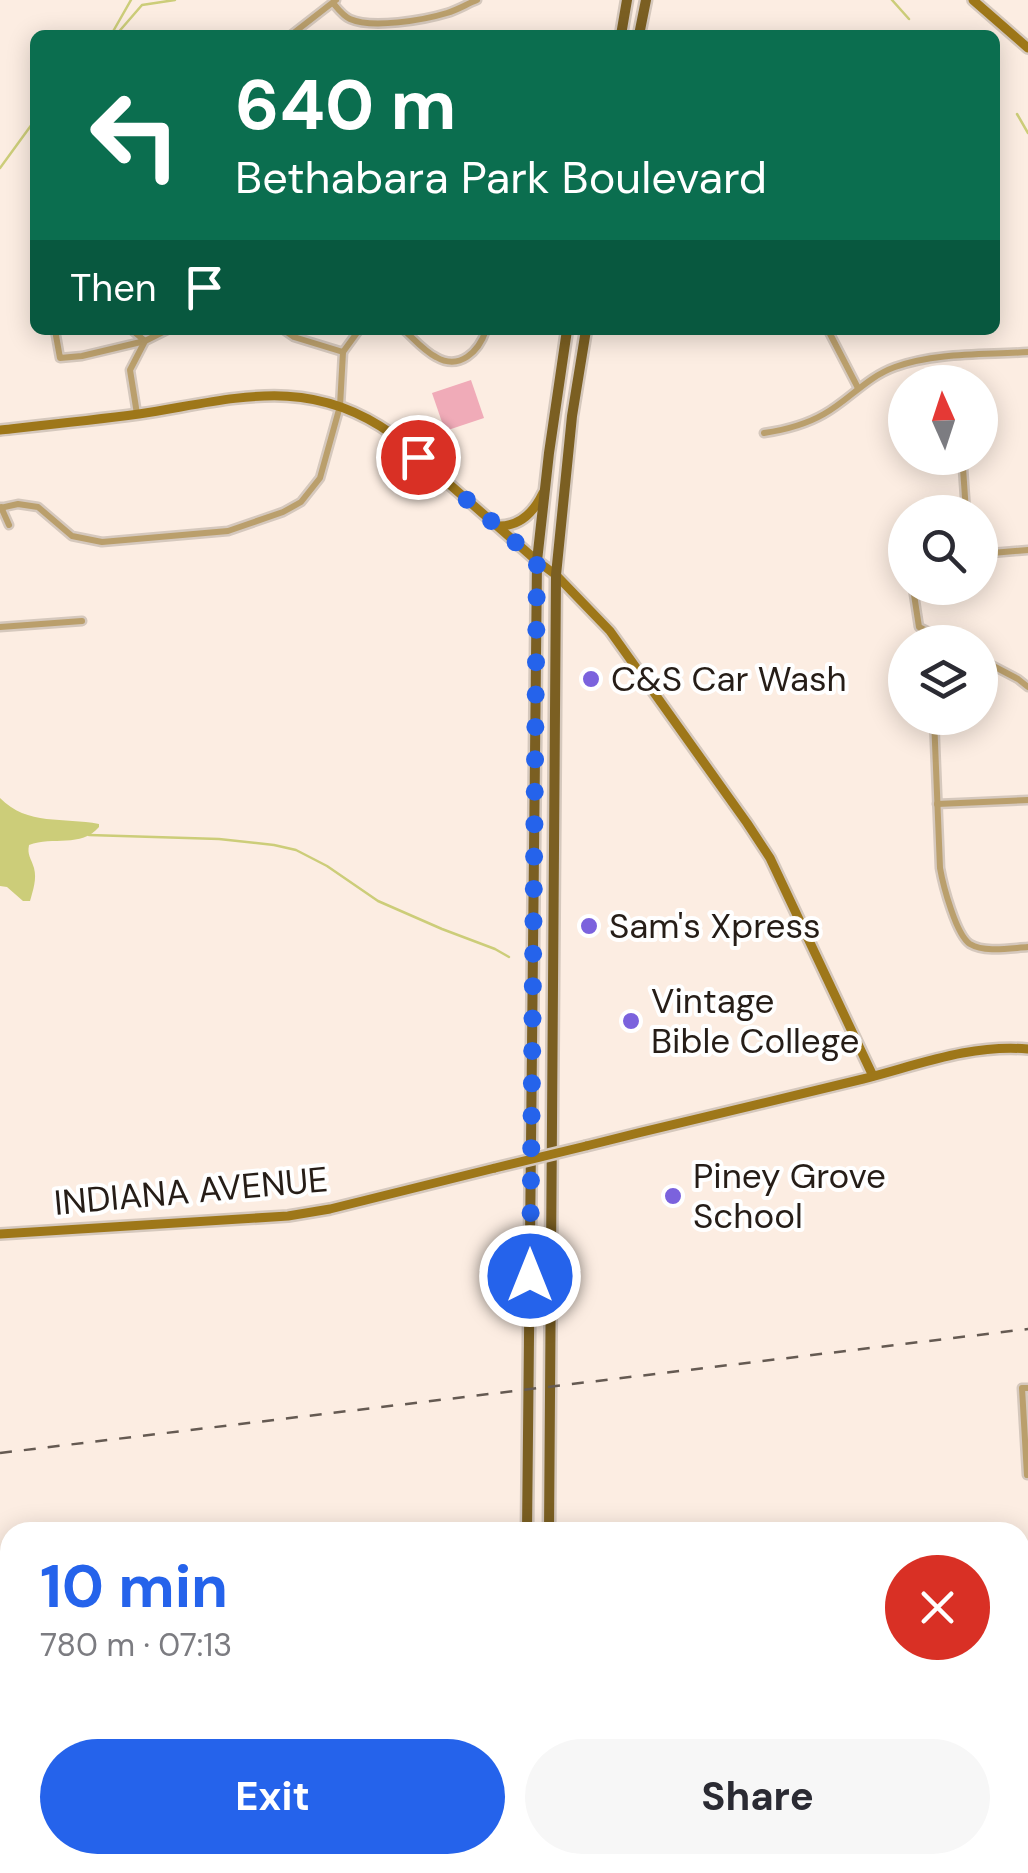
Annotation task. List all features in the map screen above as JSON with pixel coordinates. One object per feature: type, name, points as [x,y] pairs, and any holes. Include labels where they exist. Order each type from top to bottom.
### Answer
[{"type":"main road","points":[[622,30],[627,0]]},
{"type":"main road","points":[[640,30],[646,0]]},
{"type":"main road","points":[[528,1522],[537,561],[566,335]]},
{"type":"main road","points":[[549,1522],[556,575],[572,416],[585,335]]},
{"type":"street","points":[[297,30],[334,1],[345,17],[361,23],[420,20],[477,0]]},
{"type":"street","points":[[972,0],[1026,43]]},
{"type":"street","points":[[56,335],[60,358],[82,356],[157,335]]},
{"type":"street","points":[[137,335],[144,341]]},
{"type":"street","points":[[292,335],[343,352]]},
{"type":"street","points":[[10,525],[0,508],[18,504],[38,507],[72,536],[102,542],[241,528],[295,506],[322,473],[340,406],[343,352],[355,335]]},
{"type":"street","points":[[410,335],[436,358],[457,361],[472,354],[484,335]]},
{"type":"street","points":[[831,335],[858,388]]},
{"type":"street","points":[[136,414],[130,370],[144,341]]},
{"type":"street","points":[[764,432],[794,427],[824,414],[877,375],[922,359],[1028,352]]},
{"type":"street","points":[[0,430],[271,394],[340,406],[371,419],[392,434],[556,575],[610,631],[763,846],[873,1076]]},
{"type":"street","points":[[496,526],[519,522],[538,504],[544,491]]},
{"type":"street","points":[[998,552],[1028,550]]},
{"type":"street","points":[[0,627],[82,621]]},
{"type":"street","points":[[998,668],[1028,687]]},
{"type":"street","points":[[934,735],[940,868],[964,938],[973,946],[1028,947]]},
{"type":"street","points":[[936,804],[1028,800]]},
{"type":"street","name":"INDIANA AVENUE","points":[[0,1234],[288,1216],[330,1209],[937,1058],[977,1050],[1028,1048]]},
{"type":"street","points":[[1027,1475],[1022,1388],[1028,1388]]},
{"type":"shaded area","points":[[471,380],[484,418],[445,431],[432,393]]},
{"type":"shaded area","points":[[0,798],[34,817],[99,824],[92,833],[75,840],[29,845],[35,876],[30,901],[23,901],[0,886]]},
{"type":"waterway","points":[[114,30],[131,0]]},
{"type":"waterway","points":[[120,30],[142,5],[175,0]]},
{"type":"waterway","points":[[892,0],[909,19]]},
{"type":"waterway","points":[[1017,114],[1028,133]]},
{"type":"waterway","points":[[0,168],[30,127]]},
{"type":"waterway","points":[[89,835],[219,839],[296,850],[378,901],[509,957]]},
{"type":"railway","points":[[0,1453],[1028,1329]]},
{"type":"place","name":"C&S Car Wash","points":[[591,679]]},
{"type":"place","name":"Sam's Xpress","points":[[589,926]]},
{"type":"place","name":"Vintage Bible College","points":[[631,1021]]},
{"type":"place","name":"Piney Grove School","points":[[673,1196]]},
{"type":"route","points":[[418,457],[537,561],[530,1276]]}]
